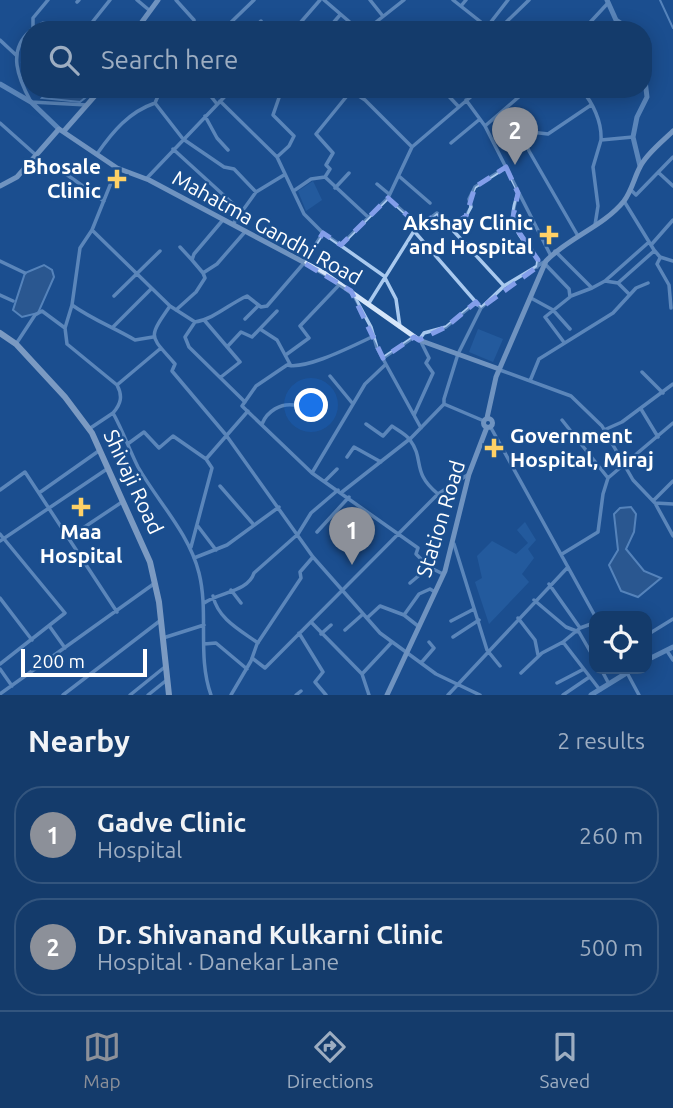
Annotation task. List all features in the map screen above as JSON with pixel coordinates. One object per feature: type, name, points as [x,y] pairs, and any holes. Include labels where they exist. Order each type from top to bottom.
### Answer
[{"type":"main road","points":[[142,21],[158,0]]},
{"type":"main road","points":[[0,186],[17,177],[93,98]]},
{"type":"main road","name":"Mahatma Gandhi Road","points":[[62,130],[117,167],[146,179],[340,284],[418,339],[499,369]]},
{"type":"main road","points":[[550,258],[594,227],[624,201],[640,166],[673,131]]},
{"type":"main road","name":"Station Road","points":[[387,695],[405,651],[443,575],[454,544],[469,474],[487,423],[499,369],[550,258]]},
{"type":"main road","name":"Shivaji Road","points":[[0,333],[16,344],[65,397],[89,429],[100,450],[150,562],[161,620],[169,695]]},
{"type":"street","points":[[32,21],[48,0]]},
{"type":"street","points":[[93,21],[110,0]]},
{"type":"street","points":[[137,0],[149,10]]},
{"type":"street","points":[[176,0],[194,21]]},
{"type":"street","points":[[232,21],[254,0]]},
{"type":"street","points":[[302,21],[322,0],[348,21]]},
{"type":"street","points":[[370,0],[382,15]]},
{"type":"street","points":[[376,21],[404,0]]},
{"type":"street","points":[[453,0],[480,21]]},
{"type":"street","points":[[461,6],[466,0]]},
{"type":"street","points":[[494,21],[508,0]]},
{"type":"street","points":[[507,21],[528,0]]},
{"type":"street","points":[[591,21],[608,1],[618,21]]},
{"type":"street","points":[[335,21],[340,15]]},
{"type":"street","points":[[0,40],[17,56]]},
{"type":"street","points":[[21,42],[17,56],[21,80]]},
{"type":"street","points":[[0,84],[21,96]]},
{"type":"street","points":[[14,92],[21,92]]},
{"type":"street","points":[[24,98],[62,130]]},
{"type":"street","points":[[29,98],[31,102]]},
{"type":"street","points":[[97,154],[123,122],[139,108],[155,103],[157,98]]},
{"type":"street","points":[[213,98],[276,158],[295,191],[304,214],[323,233],[385,279],[396,299],[400,327]]},
{"type":"street","points":[[146,179],[223,98]]},
{"type":"street","points":[[276,158],[294,136],[273,115],[279,98]]},
{"type":"street","points":[[295,191],[312,179],[325,177],[330,169],[326,165],[333,153],[316,134],[344,98]]},
{"type":"street","points":[[359,98],[412,147]]},
{"type":"street","points":[[450,98],[458,106]]},
{"type":"street","points":[[341,245],[388,196],[400,177],[412,147],[469,98]]},
{"type":"street","points":[[485,126],[518,98]]},
{"type":"street","points":[[587,98],[602,124],[601,140],[593,167],[598,206],[594,227]]},
{"type":"street","points":[[640,166],[633,137],[637,117],[646,98]]},
{"type":"street","points":[[466,100],[485,126],[550,258],[569,289],[570,297]]},
{"type":"street","points":[[31,102],[87,105]]},
{"type":"street","points":[[155,103],[183,139],[224,167],[234,169],[256,192]]},
{"type":"street","points":[[521,130],[548,134],[591,105]]},
{"type":"street","points":[[205,116],[217,138],[228,150]]},
{"type":"street","points":[[496,118],[512,122],[521,130],[529,151],[578,236]]},
{"type":"street","points":[[451,143],[480,119]]},
{"type":"street","points":[[0,123],[37,156]]},
{"type":"street","points":[[601,140],[633,137]]},
{"type":"street","points":[[173,149],[241,211]]},
{"type":"street","points":[[631,190],[636,195],[673,157]]},
{"type":"street","points":[[56,167],[103,201]]},
{"type":"street","points":[[89,429],[113,414],[119,406],[121,394],[117,385],[67,344],[65,328],[72,304],[71,293],[80,248],[92,230],[117,167]]},
{"type":"street","points":[[452,226],[466,216],[471,207],[469,199],[475,187],[506,167]]},
{"type":"street","points":[[335,188],[349,173]]},
{"type":"street","points":[[659,173],[673,186]]},
{"type":"street","points":[[232,226],[256,192],[285,175]]},
{"type":"street","points":[[325,177],[368,217]]},
{"type":"street","points":[[400,177],[430,203]]},
{"type":"street","points":[[369,303],[414,231],[416,223],[377,184]]},
{"type":"street","points":[[519,193],[512,208],[512,222],[538,260],[537,267]]},
{"type":"street","points":[[624,201],[654,250],[660,257],[673,261]]},
{"type":"street","points":[[414,231],[438,213],[504,286]]},
{"type":"street","points":[[563,341],[545,317],[570,297],[606,281],[673,220]]},
{"type":"street","points":[[192,260],[222,221]]},
{"type":"street","points":[[92,230],[170,306],[195,322],[205,320],[247,296],[259,306],[267,306],[304,263],[323,233]]},
{"type":"street","points":[[414,231],[481,308]]},
{"type":"street","points":[[203,273],[217,264],[244,233]]},
{"type":"street","points":[[176,310],[196,292],[205,278],[180,247]]},
{"type":"street","points":[[618,283],[654,250]]},
{"type":"street","points":[[114,296],[160,251]]},
{"type":"street","points":[[660,257],[657,264],[669,285],[671,308]]},
{"type":"street","points":[[204,603],[213,596],[252,580],[254,573],[298,534],[311,513],[381,462],[421,428],[444,404],[458,354],[481,308],[504,286],[550,258]]},
{"type":"street","points":[[550,258],[592,288]]},
{"type":"street","points":[[0,261],[25,273]]},
{"type":"street","points":[[606,281],[618,283],[629,295]]},
{"type":"street","points":[[530,381],[538,359],[563,341],[613,313],[629,295],[648,283]]},
{"type":"street","points":[[287,354],[309,338],[300,326],[340,284]]},
{"type":"street","points":[[113,327],[151,289]]},
{"type":"street","points":[[351,291],[383,359],[421,428]]},
{"type":"street","points":[[0,295],[13,302]]},
{"type":"street","points":[[530,297],[553,310],[570,329]]},
{"type":"street","points":[[383,359],[424,333],[446,327],[475,302]]},
{"type":"street","points":[[72,304],[99,324],[113,327],[135,340],[153,337]]},
{"type":"street","points":[[170,306],[153,330],[153,337],[175,364],[172,370],[226,435],[313,557],[392,642],[421,663],[480,695]]},
{"type":"street","points":[[245,319],[259,306]]},
{"type":"street","points":[[16,344],[35,315],[42,311],[65,328]]},
{"type":"street","points":[[227,346],[241,332],[252,337],[277,311]]},
{"type":"street","points":[[205,320],[240,362],[220,377]]},
{"type":"street","points":[[195,322],[186,337],[189,347],[202,363],[245,402]]},
{"type":"street","points":[[260,329],[277,340],[287,354],[290,366]]},
{"type":"street","points":[[374,336],[330,356],[287,365],[256,386],[242,406],[313,473],[418,548],[416,554],[429,567],[443,575]]},
{"type":"street","points":[[414,415],[433,373],[426,363],[429,358],[418,339]]},
{"type":"street","points":[[117,385],[161,348]]},
{"type":"street","points":[[313,473],[365,384],[386,364]]},
{"type":"street","points":[[499,369],[571,396],[604,430],[633,480],[654,502],[673,536]]},
{"type":"street","points":[[642,372],[663,393]]},
{"type":"street","points":[[330,376],[353,404]]},
{"type":"street","points":[[604,430],[641,409],[673,384]]},
{"type":"street","points":[[262,424],[272,411],[285,404],[295,404]]},
{"type":"street","points":[[444,404],[487,423],[591,611]]},
{"type":"street","points":[[641,409],[658,437]]},
{"type":"street","points":[[206,459],[248,411]]},
{"type":"street","points":[[113,414],[129,443],[137,465],[191,548],[204,603],[204,676],[211,695]]},
{"type":"street","points":[[562,420],[608,478]]},
{"type":"street","points":[[562,554],[598,532],[608,478],[673,423]]},
{"type":"street","points":[[366,424],[383,436],[392,426],[409,439],[419,472],[425,483],[438,494]]},
{"type":"street","points":[[666,429],[673,436]]},
{"type":"street","points":[[129,443],[145,432],[159,448],[173,436],[206,459],[212,468],[191,548]]},
{"type":"street","points":[[347,457],[354,447],[381,462]]},
{"type":"street","points":[[38,493],[100,450]]},
{"type":"street","points":[[2,540],[107,469]]},
{"type":"street","points":[[325,481],[337,469]]},
{"type":"street","points":[[0,490],[25,472],[117,612]]},
{"type":"street","points":[[252,658],[265,668],[438,494],[469,474]]},
{"type":"street","points":[[654,502],[673,479]]},
{"type":"street","points":[[220,486],[254,525]]},
{"type":"street","points":[[317,532],[349,497]]},
{"type":"street","points":[[68,538],[123,502]]},
{"type":"street","points":[[654,502],[673,504]]},
{"type":"street","points":[[194,558],[216,550],[279,508]]},
{"type":"street","points":[[197,525],[216,550]]},
{"type":"street","points":[[0,534],[2,540],[64,612],[61,619],[0,664]]},
{"type":"street","points":[[454,544],[487,650],[500,666]]},
{"type":"street","points":[[230,695],[247,669],[258,643],[301,578],[300,572],[313,557]]},
{"type":"street","points":[[410,583],[429,567]]},
{"type":"street","points":[[448,695],[534,600],[569,567]]},
{"type":"street","points":[[0,694],[155,583]]},
{"type":"street","points":[[550,584],[589,649]]},
{"type":"street","points":[[404,615],[419,594],[430,589],[435,592]]},
{"type":"street","points":[[231,590],[242,603]]},
{"type":"street","points":[[213,596],[215,607],[222,615],[258,643]]},
{"type":"street","points":[[0,598],[32,640]]},
{"type":"street","points":[[534,600],[566,627],[579,630]]},
{"type":"street","points":[[345,630],[380,606],[404,615],[418,626]]},
{"type":"street","points":[[451,621],[474,608]]},
{"type":"street","points":[[518,618],[535,640],[538,656]]},
{"type":"street","points":[[652,632],[673,619]]},
{"type":"street","points":[[63,695],[161,620]]},
{"type":"street","points":[[453,637],[479,620]]},
{"type":"street","points":[[312,622],[362,674],[369,695]]},
{"type":"street","points":[[163,638],[204,625]]},
{"type":"street","points":[[321,634],[331,625]]},
{"type":"street","points":[[521,673],[538,656],[589,625]]},
{"type":"street","points":[[50,627],[66,649]]},
{"type":"street","points":[[299,633],[323,672],[315,682],[326,695]]},
{"type":"street","points":[[362,674],[392,642]]},
{"type":"street","points":[[421,663],[434,648],[429,642]]},
{"type":"street","points":[[563,642],[597,693],[623,674]]},
{"type":"street","points":[[204,644],[216,643],[247,669]]},
{"type":"street","points":[[652,657],[673,647]]},
{"type":"street","points":[[666,649],[673,660]]},
{"type":"street","points":[[130,695],[166,666]]},
{"type":"street","points":[[0,669],[12,686]]},
{"type":"street","points":[[557,683],[582,670]]},
{"type":"street","points":[[604,674],[609,684]]},
{"type":"street","points":[[630,674],[639,695]]},
{"type":"street","points":[[562,695],[588,678]]},
{"type":"street","points":[[148,695],[168,679]]},
{"type":"street","points":[[296,695],[301,691]]},
{"type":"highlighted area","points":[[506,167],[518,193],[512,222],[538,260],[537,267],[481,308],[476,302],[446,327],[419,340],[414,337],[383,358],[351,291],[304,263],[323,233],[341,245],[388,198],[420,227],[437,213],[452,226],[466,216],[475,187]]},
{"type":"shaded area","points":[[42,98],[85,98],[80,102]]},
{"type":"shaded area","points":[[313,181],[322,200],[306,211],[298,191]]},
{"type":"shaded area","points":[[44,265],[52,270],[54,277],[38,313],[22,317],[13,310],[25,273]]},
{"type":"shaded area","points":[[478,329],[503,339],[493,362],[469,352]]},
{"type":"shaded area","points":[[631,507],[636,514],[634,532],[626,549],[644,571],[661,578],[638,597],[621,591],[609,565],[618,550],[614,514],[620,508]]},
{"type":"shaded area","points":[[525,522],[536,540],[528,549],[534,558],[522,574],[529,582],[489,624],[475,582],[482,578],[477,556],[492,541],[516,554],[528,543],[517,530]]},
{"type":"waterway","points":[[660,0],[673,28]]},
{"type":"place","name":"Dr. Shivanand Kulkarni Clinic","points":[[515,165]]},
{"type":"place","name":"Bhosale Clinic","points":[[117,179]]},
{"type":"place","name":"Akshay Clinic and Hospital","points":[[549,235]]},
{"type":"place","name":"Government Hospital, Miraj","points":[[494,448]]},
{"type":"place","name":"Maa Hospital","points":[[81,507]]},
{"type":"place","name":"Gadve Clinic","points":[[352,565]]}]
